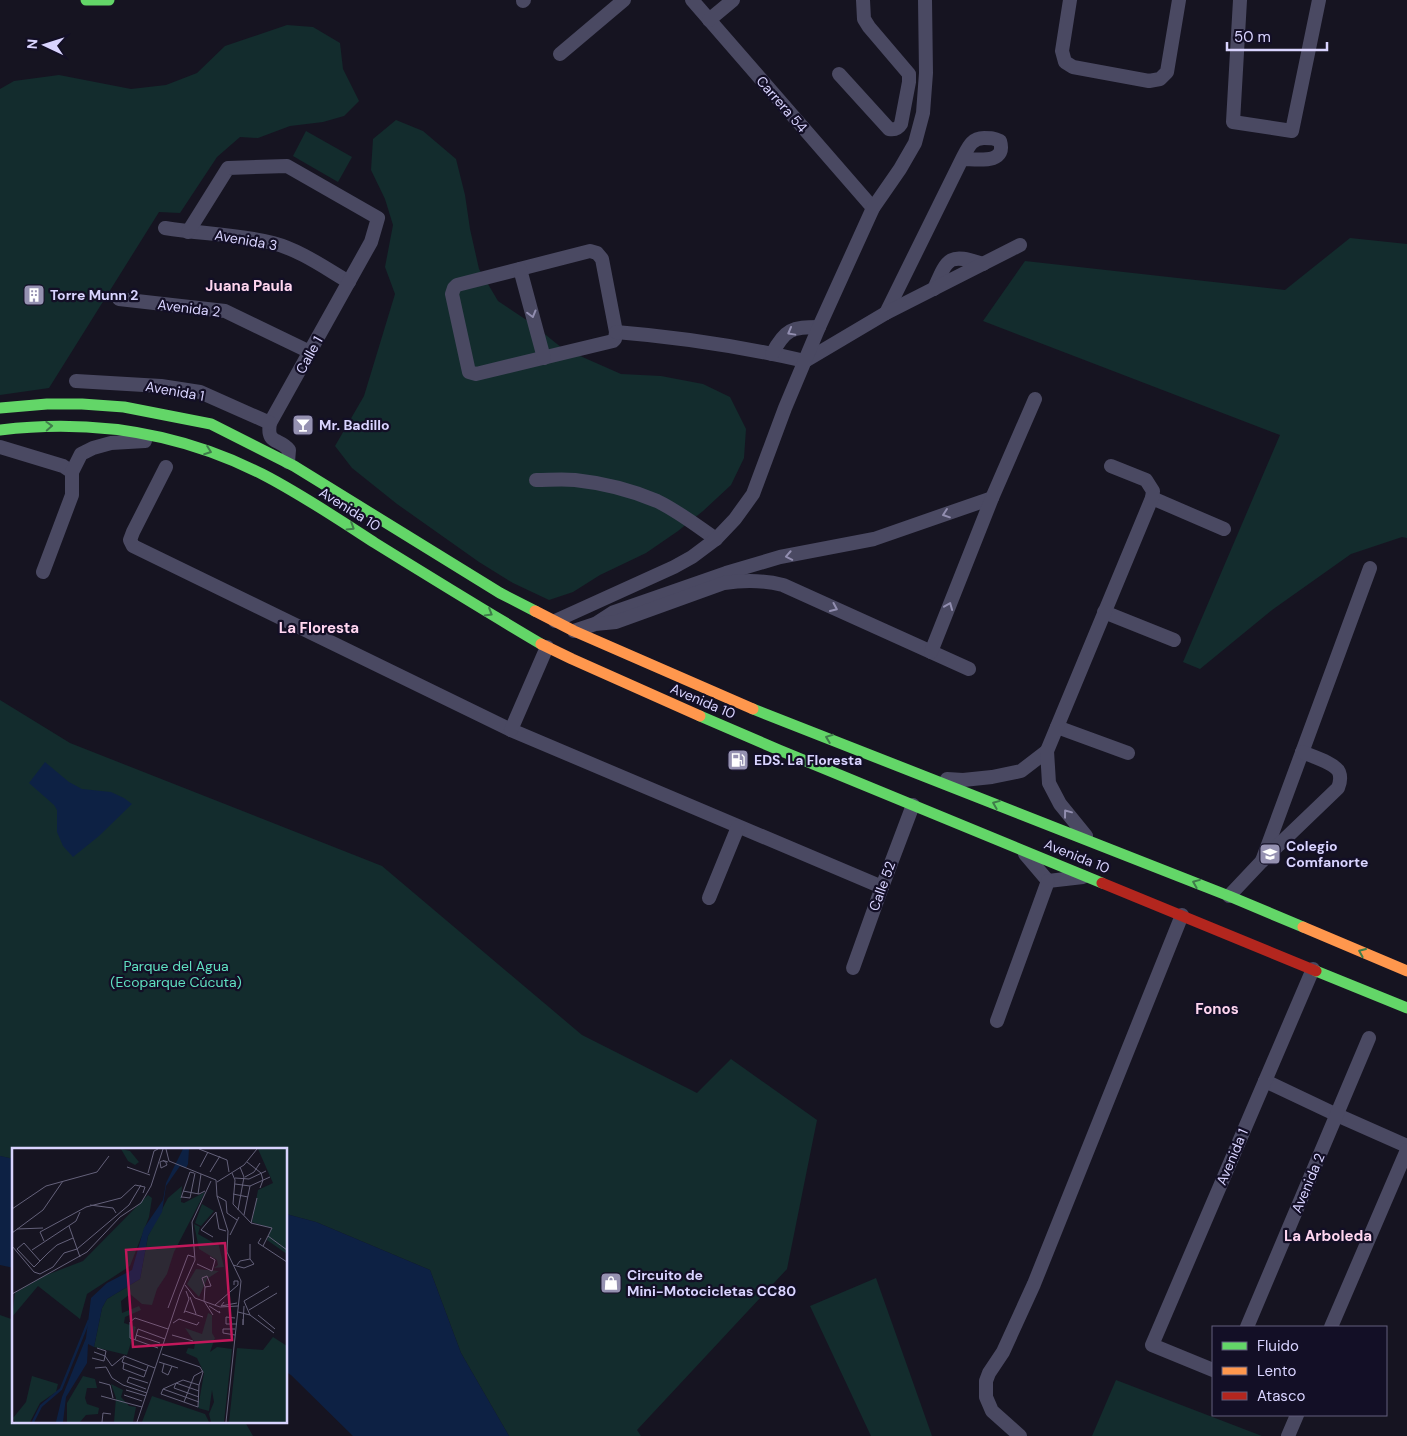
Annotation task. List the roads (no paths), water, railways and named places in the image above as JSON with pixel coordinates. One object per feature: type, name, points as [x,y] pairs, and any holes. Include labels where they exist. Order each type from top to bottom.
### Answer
[{"type":"main road","points":[[86,0],[109,0]]},
{"type":"main road","name":"Avenida 10","points":[[0,408],[47,404],[124,407],[211,424],[288,462],[500,593],[574,631],[752,708],[934,779],[1020,818],[1054,831],[1090,841],[1229,896],[1407,971]]},
{"type":"main road","name":"Avenida 10","points":[[0,430],[70,425],[118,429],[168,439],[204,449],[245,466],[287,487],[546,647],[689,712],[913,804],[1046,855],[1088,877],[1407,1008]]},
{"type":"street","points":[[560,54],[624,0]]},
{"type":"street","name":"Carrera 54","points":[[692,0],[873,208]]},
{"type":"street","points":[[709,20],[733,0]]},
{"type":"street","points":[[839,74],[889,130],[898,128],[901,124],[909,74],[864,19],[863,0]]},
{"type":"street","points":[[555,622],[692,558],[716,539],[735,519],[753,494],[785,408],[819,327],[873,208],[900,169],[914,143],[923,113],[926,72],[925,0]]},
{"type":"street","points":[[1070,0],[1062,51],[1065,62],[1073,66],[1149,81],[1160,80],[1167,72],[1179,0]]},
{"type":"street","points":[[1240,0],[1233,122],[1292,131],[1318,0]]},
{"type":"street","points":[[909,74],[926,72]]},
{"type":"street","points":[[886,313],[962,159]]},
{"type":"street","name":"Calle 1","points":[[188,232],[228,168],[287,166],[378,218],[371,242],[270,423]]},
{"type":"street","name":"Avenida 3","points":[[165,228],[274,243],[296,252],[349,282]]},
{"type":"street","points":[[616,332],[689,341],[805,361],[886,313],[1020,245]]},
{"type":"street","points":[[590,251],[597,253],[602,259],[616,332],[615,339],[610,343],[476,374],[471,373],[468,371],[452,294],[456,285],[590,251]]},
{"type":"street","points":[[520,269],[544,358]]},
{"type":"street","name":"Avenida 2","points":[[119,299],[225,311],[310,352]]},
{"type":"street","points":[[772,354],[779,340],[789,331],[801,327],[819,327]]},
{"type":"street","name":"Avenida 1","points":[[76,381],[161,386],[200,392],[270,423]]},
{"type":"street","points":[[931,652],[992,498],[1035,399]]},
{"type":"street","points":[[270,423],[268,430],[270,436],[289,450],[288,462]]},
{"type":"street","points":[[43,572],[72,495],[72,472],[81,454],[92,448],[110,443],[168,439]]},
{"type":"street","points":[[0,447],[63,466],[72,472]]},
{"type":"street","points":[[1090,841],[1060,804],[1049,784],[1046,752],[1152,498],[1153,491],[1146,480],[1111,466]]},
{"type":"street","points":[[166,467],[133,532],[130,540],[133,546],[510,730],[882,886]]},
{"type":"street","points":[[536,480],[584,481],[633,492],[659,502],[696,524],[716,539]]},
{"type":"street","points":[[595,624],[614,612],[726,573],[780,558],[874,539],[992,498]]},
{"type":"street","points":[[1152,498],[1224,528]]},
{"type":"street","points":[[1262,861],[1370,568]]},
{"type":"street","points":[[574,631],[595,624],[616,622],[724,583],[756,580],[783,585],[969,669]]},
{"type":"street","points":[[1104,612],[1174,640]]},
{"type":"street","points":[[616,622],[612,636],[618,650]]},
{"type":"street","points":[[510,730],[546,647]]},
{"type":"street","points":[[1057,727],[1128,753]]},
{"type":"street","points":[[934,779],[964,780],[1020,771],[1046,752]]},
{"type":"street","points":[[1229,896],[1262,861],[1338,788],[1339,772],[1335,767],[1302,752]]},
{"type":"street","name":"Calle 52","points":[[853,968],[913,804]]},
{"type":"street","points":[[709,898],[738,827]]},
{"type":"street","points":[[1014,843],[1048,881]]},
{"type":"street","points":[[1048,881],[1088,877]]},
{"type":"street","points":[[997,1020],[1048,881]]},
{"type":"street","points":[[1020,1436],[992,1411],[986,1397],[986,1381],[1016,1326],[1041,1268],[1182,915]]},
{"type":"street","name":"Avenida 1","points":[[1212,1370],[1152,1345],[1313,969]]},
{"type":"street","name":"Avenida 2","points":[[1247,1326],[1369,1038]]},
{"type":"street","points":[[1265,1081],[1407,1146]]},
{"type":"street","points":[[1332,1326],[1407,1150]]},
{"type":"street","points":[[1288,1436],[1297,1416]]},
{"type":"water","points":[[45,762],[69,782],[82,789],[111,792],[132,804],[99,836],[73,857],[63,846],[57,832],[57,810],[54,805],[29,783]]},
{"type":"water","points":[[0,1156],[12,1159],[12,1268],[0,1265]]},
{"type":"water","points":[[288,1215],[316,1222],[430,1270],[461,1353],[509,1436],[353,1436],[288,1373]]},
{"type":"place","name":"Torre Munn 2","points":[[34,295]]},
{"type":"place","name":"Mr. Badillo","points":[[303,425]]},
{"type":"place","name":"EDS. La Floresta","points":[[738,760]]},
{"type":"place","name":"Colegio Comfanorte","points":[[1270,854]]},
{"type":"place","name":"Circuito de Mini-Motocicletas CC80","points":[[611,1283]]},
{"type":"district","name":"Juana Paula","points":[[249,286]]},
{"type":"district","name":"La Floresta","points":[[319,628]]},
{"type":"district","name":"Fonos","points":[[1217,1009]]},
{"type":"district","name":"La Arboleda","points":[[1328,1236]]},
{"type":"park label","name":"Parque del Agua (Ecoparque Cúcuta)","points":[[176,974]]}]
